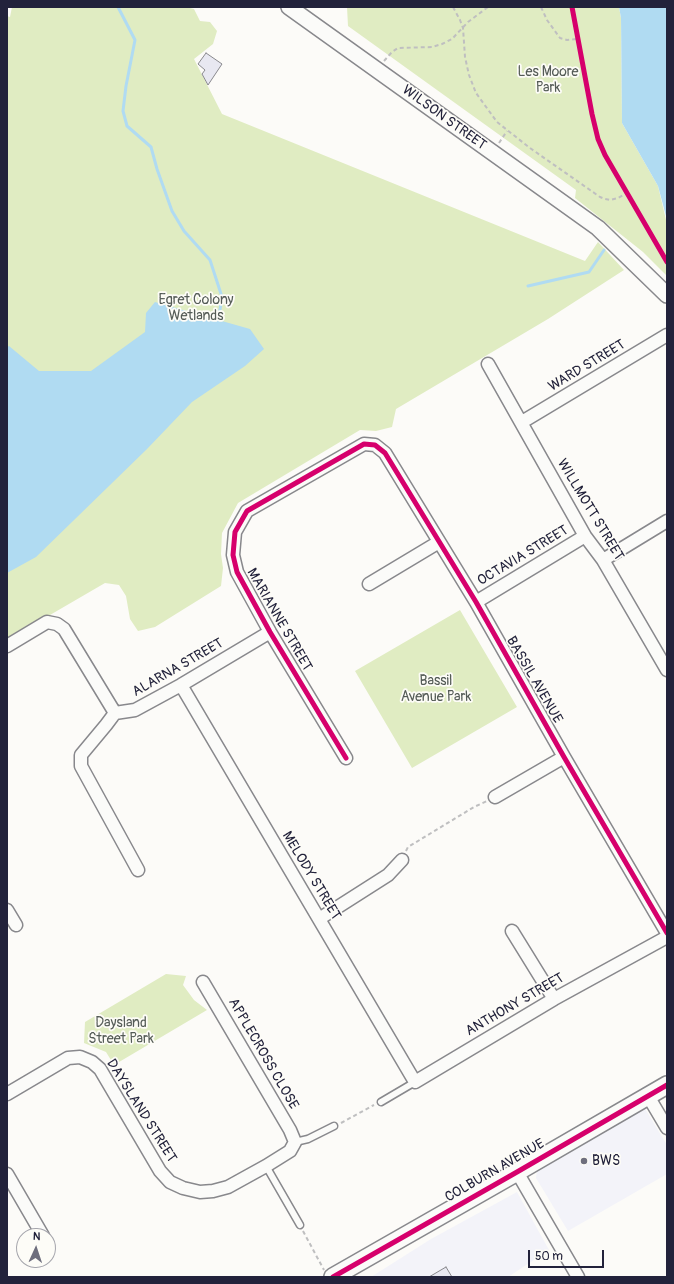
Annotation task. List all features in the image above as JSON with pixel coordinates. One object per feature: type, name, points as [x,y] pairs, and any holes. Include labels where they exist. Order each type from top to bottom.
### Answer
[{"type":"main road","name":"COLBURN AVENUE","points":[[329,1273],[517,1172],[667,1085]]},
{"type":"street","name":"WILSON STREET","points":[[289,7],[598,228],[667,295]]},
{"type":"street","name":"WARD STREET","points":[[522,422],[667,335]]},
{"type":"street","name":"WILLMOTT STREET","points":[[488,364],[585,536],[603,560],[667,670]]},
{"type":"street","name":"MARIANNE STREET","points":[[346,758],[270,632],[237,572],[233,555],[235,532],[247,511],[364,444],[375,445]]},
{"type":"street","name":"BASSIL AVENUE","points":[[375,445],[385,453],[476,602],[564,757],[667,933]]},
{"type":"street","points":[[603,560],[667,521]]},
{"type":"street","name":"OCTAVIA STREET","points":[[476,602],[585,536]]},
{"type":"street","points":[[369,584],[439,542]]},
{"type":"street","points":[[7,646],[48,622],[57,624],[64,629],[114,713],[106,726],[81,755],[81,766],[138,870]]},
{"type":"street","name":"ALARNA STREET","points":[[114,713],[135,710],[181,685],[270,632]]},
{"type":"street","name":"MELODY STREET","points":[[181,685],[415,1082]]},
{"type":"street","points":[[495,797],[564,757]]},
{"type":"street","points":[[319,919],[388,875],[402,860]]},
{"type":"street","points":[[7,910],[16,925]]},
{"type":"street","points":[[512,931],[554,999]]},
{"type":"street","name":"ANTHONY STREET","points":[[415,1082],[554,999],[667,937]]},
{"type":"street","name":"APPLECROSS CLOSE","points":[[203,982],[290,1130],[295,1142]]},
{"type":"street","name":"DAYSLAND STREET","points":[[7,1094],[68,1058],[80,1057],[92,1062],[100,1069],[160,1171],[170,1182],[189,1190],[200,1192],[213,1191],[228,1187],[290,1151],[295,1142]]},
{"type":"street","points":[[648,1096],[667,1128]]},
{"type":"street","points":[[517,1172],[578,1277]]},
{"type":"street","points":[[7,1174],[38,1228]]},
{"type":"lane","name":"ANTHONY STREET","points":[[381,1102],[415,1082]]},
{"type":"lane","name":"DAYSLAND STREET","points":[[295,1142],[308,1139],[334,1126]]},
{"type":"lane","points":[[266,1166],[300,1225]]},
{"type":"path","points":[[453,7],[463,28],[468,75],[476,93],[497,122],[507,131],[600,197],[610,200],[627,193]]},
{"type":"path","points":[[383,61],[398,48],[432,47],[452,39],[468,22],[488,7]]},
{"type":"path","points":[[541,7],[547,20],[560,38],[567,40],[577,39]]},
{"type":"path","points":[[576,33],[579,47]]},
{"type":"path","points":[[499,144],[507,131]]},
{"type":"path","points":[[624,187],[631,200]]},
{"type":"path","points":[[402,860],[408,847],[474,807],[495,797]]},
{"type":"path","points":[[334,1126],[381,1102]]},
{"type":"path","points":[[300,1225],[329,1273]]},
{"type":"shaded area","points":[[644,1107],[667,1145],[667,1174],[568,1231],[536,1178],[537,1171]]},
{"type":"shaded area","points":[[517,1192],[549,1250],[508,1277],[371,1277],[431,1239]]},
{"type":"green space","name":"Egret Colony Wetlands","points":[[12,7],[186,7],[194,9],[200,21],[210,22],[217,31],[213,44],[194,59],[222,114],[585,261],[598,242],[624,270],[548,319],[396,409],[392,427],[376,431],[360,430],[238,503],[222,533],[221,554],[223,568],[221,586],[155,627],[138,631],[130,619],[126,596],[119,585],[105,583],[7,640],[7,16],[10,17]]},
{"type":"green space","name":"Les Moore Park","points":[[347,7],[619,7],[621,18],[622,123],[658,186],[667,224],[667,276],[643,252],[575,198],[576,190],[348,26]]},
{"type":"green space","name":"Bassil Avenue Park","points":[[460,610],[517,707],[412,768],[355,671]]},
{"type":"green space","name":"Daysland Street Park","points":[[166,974],[186,976],[183,985],[194,1000],[207,1010],[114,1065],[106,1052],[84,1043],[85,1022]]},
{"type":"water","points":[[619,7],[667,7],[667,220],[658,186],[622,123],[621,18]]},
{"type":"water","points":[[155,302],[250,329],[264,349],[245,366],[192,402],[147,449],[36,557],[7,573],[7,347],[9,346],[39,371],[91,371],[145,332],[146,313]]},
{"type":"building","points":[[206,53],[222,64],[208,85],[202,74],[205,70],[198,64]]},
{"type":"building","points":[[446,1267],[452,1277],[429,1277]]},
{"type":"waterway","points":[[118,7],[135,40],[126,86],[123,111],[127,126],[151,147],[172,211],[184,231],[210,260],[222,297],[218,322]]},
{"type":"waterway","points":[[528,286],[589,272],[604,250]]},
{"type":"cycle path","points":[[572,7],[598,139],[605,155],[667,262]]},
{"type":"cycle path","points":[[346,758],[270,632],[237,572],[233,555],[235,532],[247,511],[364,444],[375,445],[385,453],[476,602],[564,757],[667,933]]},
{"type":"cycle path","points":[[333,1277],[667,1085]]},
{"type":"place","name":"BWS","points":[[584,1161]]}]
